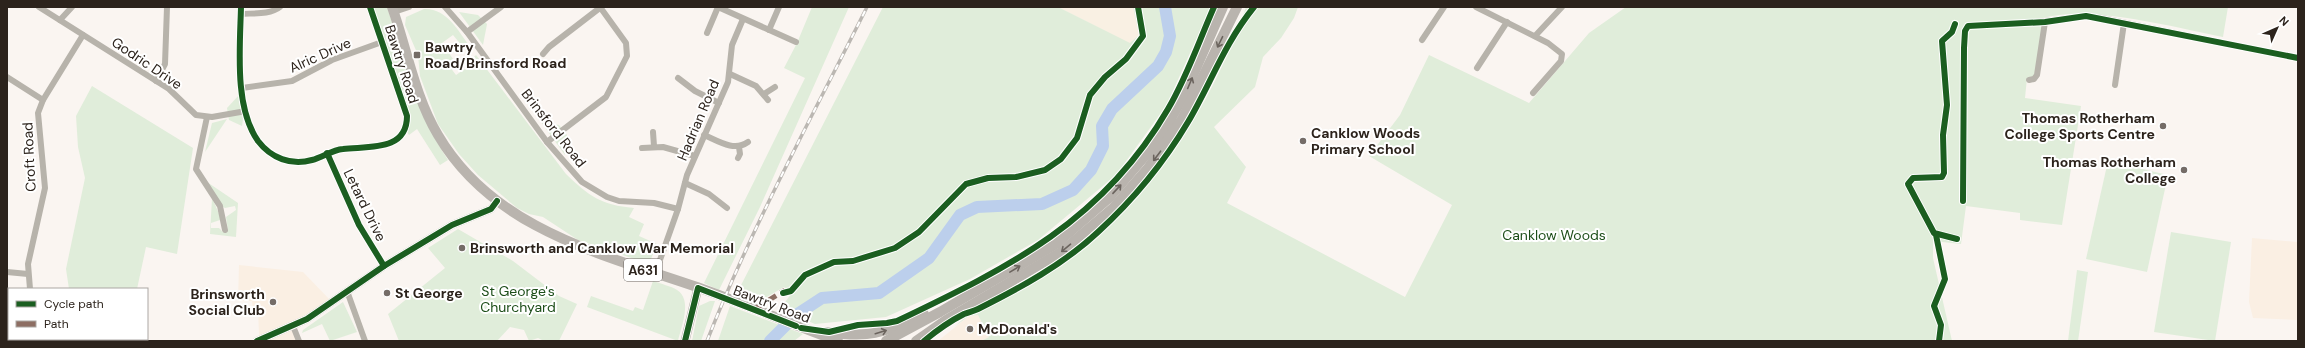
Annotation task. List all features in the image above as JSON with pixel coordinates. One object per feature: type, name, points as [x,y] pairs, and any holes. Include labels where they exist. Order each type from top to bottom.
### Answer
[{"type":"main road","points":[[886,341],[1056,244],[1090,215],[1121,185],[1151,149],[1171,119],[1187,89],[1222,7]]},
{"type":"main road","points":[[916,341],[946,320],[1061,252],[1113,208],[1148,168],[1182,119],[1237,7]]},
{"type":"main road","name":"Bawtry Road","points":[[393,10],[424,106],[437,135],[459,165],[497,201],[516,215],[550,234],[582,248],[698,288],[838,341]]},
{"type":"main road","points":[[685,341],[698,288]]},
{"type":"main road","points":[[799,327],[854,336],[880,334],[981,288]]},
{"type":"main road","name":"Bawtry Road","points":[[799,327],[820,341]]},
{"type":"street","name":"Godric Drive","points":[[39,7],[156,81],[175,95],[191,112],[207,117]]},
{"type":"street","points":[[60,20],[72,7]]},
{"type":"street","points":[[156,81],[164,64],[166,7]]},
{"type":"street","points":[[280,7],[269,12],[240,10],[242,88],[250,124],[257,139],[267,150],[280,159],[306,161],[326,153]]},
{"type":"street","name":"Bawtry Road","points":[[326,153],[343,149],[383,145],[397,140],[406,129],[407,116],[370,7]]},
{"type":"street","points":[[393,10],[409,7]]},
{"type":"street","name":"Brinsford Road","points":[[445,7],[467,32],[547,142],[575,175],[598,194],[619,201],[654,203],[678,209]]},
{"type":"street","points":[[467,32],[501,7]]},
{"type":"street","points":[[543,54],[549,47],[601,7],[626,43],[627,56],[606,97],[547,142]]},
{"type":"street","points":[[707,33],[718,7],[796,42]]},
{"type":"street","points":[[769,30],[779,7]]},
{"type":"street","points":[[1422,40],[1444,7]]},
{"type":"street","points":[[1476,7],[1535,36],[1557,49],[1563,56],[1534,93]]},
{"type":"street","points":[[1535,36],[1562,7]]},
{"type":"street","points":[[2036,22],[2086,16],[2298,58]]},
{"type":"street","name":"Hadrian Road","points":[[655,274],[695,156],[719,103],[730,74],[732,45],[743,19]]},
{"type":"street","points":[[1477,68],[1507,22]]},
{"type":"street","points":[[2029,80],[2034,79],[2037,75],[2045,22]]},
{"type":"street","points":[[2115,85],[2124,23]]},
{"type":"street","name":"Croft Road","points":[[30,288],[28,264],[44,188],[38,119],[43,100],[84,35]]},
{"type":"street","name":"Alric Drive","points":[[242,88],[292,81],[332,60],[382,42]]},
{"type":"street","points":[[730,74],[750,82],[764,94],[768,100]]},
{"type":"street","points":[[7,76],[43,100]]},
{"type":"street","points":[[678,78],[695,91],[719,103]]},
{"type":"street","points":[[764,94],[775,87]]},
{"type":"street","points":[[225,230],[220,206],[196,170],[207,117],[246,111]]},
{"type":"street","points":[[653,132],[654,146]]},
{"type":"street","points":[[704,135],[739,147],[748,142]]},
{"type":"street","points":[[642,148],[654,146],[678,150],[695,156]]},
{"type":"street","points":[[738,158],[740,154],[739,147]]},
{"type":"street","name":"Letard Drive","points":[[326,153],[359,225],[384,266]]},
{"type":"street","points":[[685,183],[709,194],[727,208]]},
{"type":"street","points":[[257,341],[293,326],[321,310],[346,291],[384,266],[452,225],[491,209],[497,201]]},
{"type":"street","points":[[7,272],[28,274]]},
{"type":"street","points":[[346,291],[365,341]]},
{"type":"street","points":[[293,326],[299,341]]},
{"type":"shaded area","points":[[1058,7],[1133,7],[1139,35],[1130,44]]},
{"type":"shaded area","points":[[2252,238],[2298,242],[2298,320],[2253,318],[2249,302]]},
{"type":"shaded area","points":[[239,265],[303,272],[332,302],[293,326],[299,341],[262,341],[259,334],[258,310],[253,309],[252,301],[238,301]]},
{"type":"shaded area","points":[[978,315],[989,337],[981,341],[938,341],[969,316]]},
{"type":"green space","points":[[373,7],[387,7],[412,86],[428,124],[448,160],[440,165],[417,129],[409,135],[407,132],[410,117]]},
{"type":"green space","points":[[812,7],[849,7],[760,207],[719,290],[704,283],[805,78],[784,68],[797,43]]},
{"type":"green space","points":[[883,7],[1058,7],[1130,43],[1139,35],[1133,7],[1211,7],[1166,106],[1116,175],[1038,240],[970,279],[886,317],[815,324],[780,309],[791,294],[784,287],[758,302],[736,295]]},
{"type":"green space","name":"Canklow Woods","points":[[1246,7],[1298,7],[1294,18],[1281,38],[1263,57],[1255,87],[1214,127],[1246,167],[1227,203],[1405,297],[1452,205],[1369,156],[1400,115],[1429,55],[1529,103],[1589,33],[1626,7],[2228,7],[2223,37],[2129,18],[2103,15],[2056,15],[2036,20],[2036,25],[2042,27],[2036,74],[2033,77],[2027,78],[2025,98],[2081,106],[2062,225],[2020,220],[2020,213],[1966,206],[1961,244],[1933,241],[1933,258],[1952,341],[981,341],[989,337],[978,315],[969,316],[954,327],[969,314],[980,310],[1055,267],[1084,247],[1123,212],[1146,187],[1187,131],[1204,101],[1220,71]]},
{"type":"green space","points":[[424,9],[439,12],[446,16],[471,48],[467,52],[453,35],[442,43],[453,59],[447,63],[456,75],[475,62],[474,57],[476,55],[566,174],[589,194],[604,202],[634,208],[629,217],[644,224],[639,236],[657,244],[649,264],[578,240],[543,217],[529,214],[517,208],[478,175],[459,154],[438,124],[420,76],[418,55],[405,25],[406,17]]},
{"type":"green space","points":[[459,12],[478,15],[487,24],[483,45]]},
{"type":"green space","points":[[92,86],[193,148],[177,254],[146,247],[137,288],[69,288],[66,269],[85,178],[78,147],[76,116]]},
{"type":"green space","points":[[239,95],[243,119],[242,126],[229,120],[227,108]]},
{"type":"green space","points":[[227,119],[205,152],[212,123]]},
{"type":"green space","points":[[541,122],[559,125],[567,135],[565,155]]},
{"type":"green space","points":[[2108,161],[2168,175],[2147,272],[2086,259]]},
{"type":"green space","points":[[207,182],[238,203],[236,237],[210,234],[212,198],[221,218],[220,220],[211,223],[211,228],[219,228],[223,232],[228,230],[226,217],[236,210],[235,206],[225,208],[222,206]]},
{"type":"green space","name":"St George's Churchyard","points":[[458,229],[513,261],[559,296],[577,304],[559,341],[544,341],[538,338],[529,341],[524,330],[510,327],[497,341],[399,341],[388,314],[445,268],[428,248]]},
{"type":"green space","points":[[2171,232],[2231,242],[2215,341],[2154,332]]},
{"type":"green space","points":[[2077,270],[2088,272],[2078,341],[2068,341]]},
{"type":"green space","points":[[653,281],[669,286],[682,294],[685,314],[678,341],[587,307],[591,296],[633,311],[635,307],[643,310]]},
{"type":"green space","points":[[710,301],[715,301],[701,341],[692,341],[699,306]]},
{"type":"green space","points":[[343,302],[357,332],[330,341],[322,324],[302,333],[303,330]]},
{"type":"green space","points":[[730,306],[803,334],[794,341],[718,341]]},
{"type":"waterway","points":[[770,341],[796,315],[822,298],[879,293],[929,258],[960,215],[977,207],[1042,204],[1073,190],[1091,170],[1103,146],[1102,126],[1112,109],[1158,66],[1166,52],[1170,36],[1165,7]]},
{"type":"railway","points":[[707,341],[743,256],[763,214],[867,7]]},
{"type":"marked path","points":[[755,309],[785,290]]},
{"type":"cycle path","points":[[241,7],[240,76],[245,111],[250,127],[258,141],[269,152],[282,159],[297,162],[312,160],[343,149],[384,145],[401,136],[405,128],[407,116],[370,7]]},
{"type":"cycle path","points":[[783,293],[791,291],[805,275],[834,262],[853,261],[895,248],[919,232],[966,184],[988,178],[1016,177],[1045,170],[1061,159],[1077,138],[1090,95],[1105,77],[1126,59],[1143,36],[1138,7]]},
{"type":"cycle path","points":[[801,328],[829,332],[858,325],[897,321],[978,281],[1015,260],[1050,237],[1083,211],[1114,182],[1142,148],[1175,97],[1214,7]]},
{"type":"cycle path","points":[[924,341],[938,330],[964,314],[978,309],[1010,293],[1041,275],[1071,255],[1111,220],[1158,167],[1188,122],[1234,35],[1254,7]]},
{"type":"cycle path","points":[[1963,201],[1964,48],[1965,31],[1968,26],[2045,22],[2086,16],[2298,58]]},
{"type":"cycle path","points":[[1955,24],[1952,32],[1942,41],[1947,105],[1943,135],[1944,173],[1942,177],[1913,178],[1908,184],[1934,233],[1957,239]]},
{"type":"cycle path","points":[[327,153],[359,225],[384,266]]},
{"type":"cycle path","points":[[257,341],[307,319],[384,266],[452,225],[491,209],[497,201]]},
{"type":"cycle path","points":[[1936,235],[1945,279],[1934,306],[1941,325],[1939,341]]},
{"type":"cycle path","points":[[685,341],[698,288],[796,326]]},
{"type":"place","name":"Bawtry Road/Brinsford Road","points":[[417,55]]},
{"type":"place","name":"Thomas Rotherham College Sports Centre","points":[[2163,126]]},
{"type":"place","name":"Canklow Woods Primary School","points":[[1303,141]]},
{"type":"place","name":"Thomas Rotherham College","points":[[2184,170]]},
{"type":"place","name":"Brinsworth and Canklow War Memorial","points":[[462,248]]},
{"type":"place","name":"St George","points":[[387,293]]},
{"type":"place","name":"Brinsworth Social Club","points":[[273,302]]},
{"type":"place","name":"McDonald's","points":[[970,329]]}]
